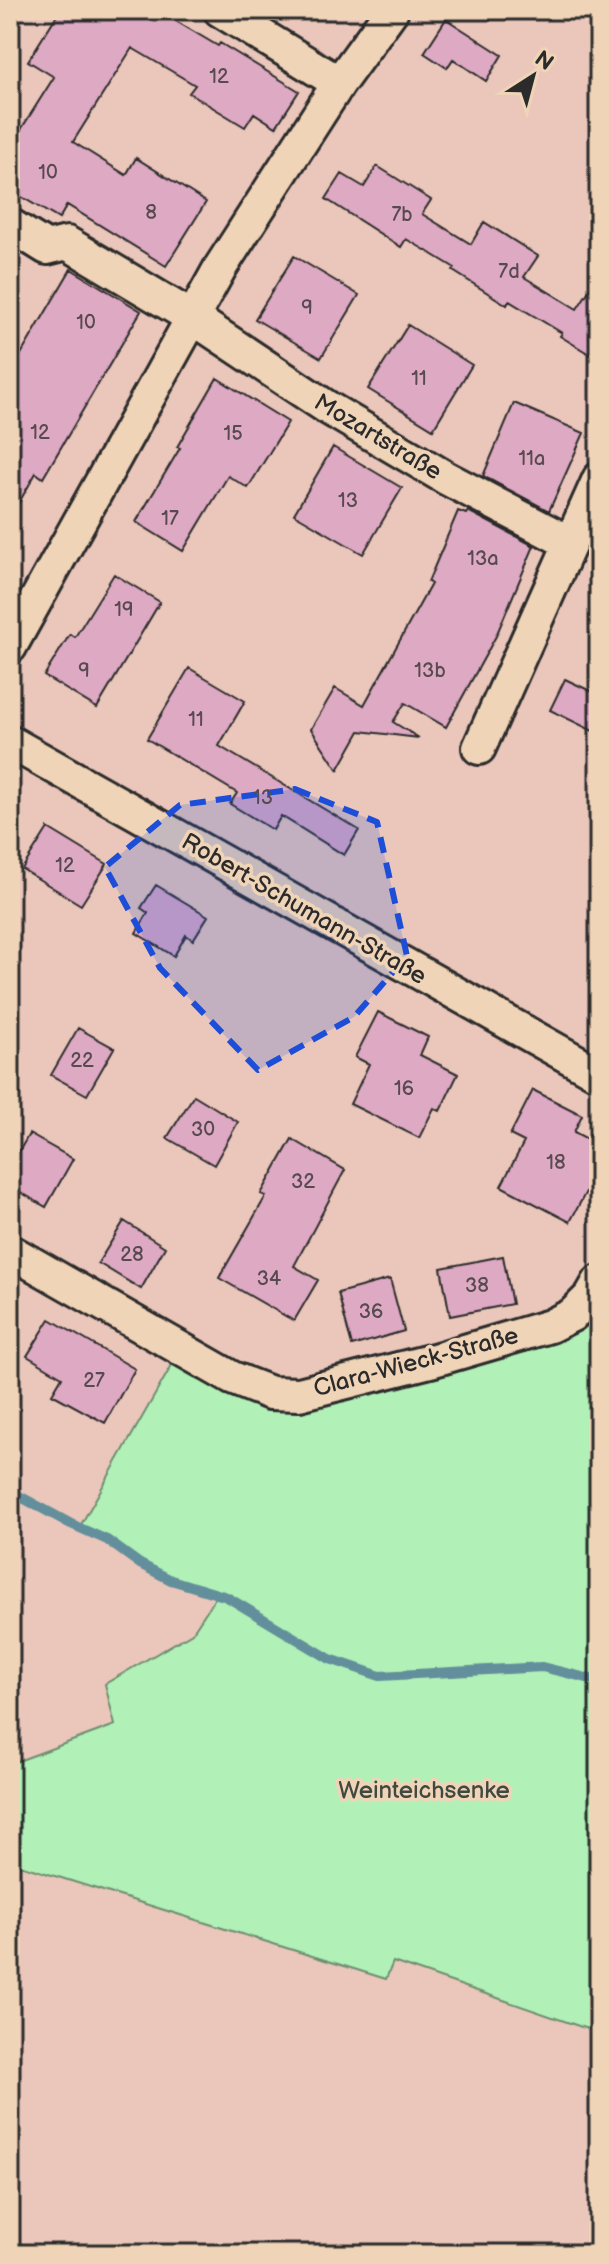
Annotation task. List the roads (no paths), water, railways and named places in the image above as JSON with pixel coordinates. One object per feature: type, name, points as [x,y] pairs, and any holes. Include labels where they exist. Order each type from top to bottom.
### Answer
[{"type":"street","points":[[220,10],[339,83]]},
{"type":"street","points":[[10,647],[220,268],[339,83],[392,10]]},
{"type":"street","name":"Mozartstraße","points":[[10,225],[47,248],[67,243],[193,318],[328,408],[446,478],[570,543]]},
{"type":"street","points":[[479,748],[599,479]]},
{"type":"street","name":"Robert-Schumann-Straße","points":[[10,742],[599,1074]]},
{"type":"street","name":"Clara-Wieck-Straße","points":[[10,1251],[232,1378],[270,1393],[299,1394],[434,1360],[550,1326],[572,1315],[591,1296],[599,1282]]},
{"type":"waterway","points":[[10,1491],[107,1540],[140,1564],[171,1580],[227,1597],[330,1659],[380,1676],[542,1667],[599,1681]]},
{"type":"park label","name":"Weinteichsenke","points":[[424,1790]]}]
